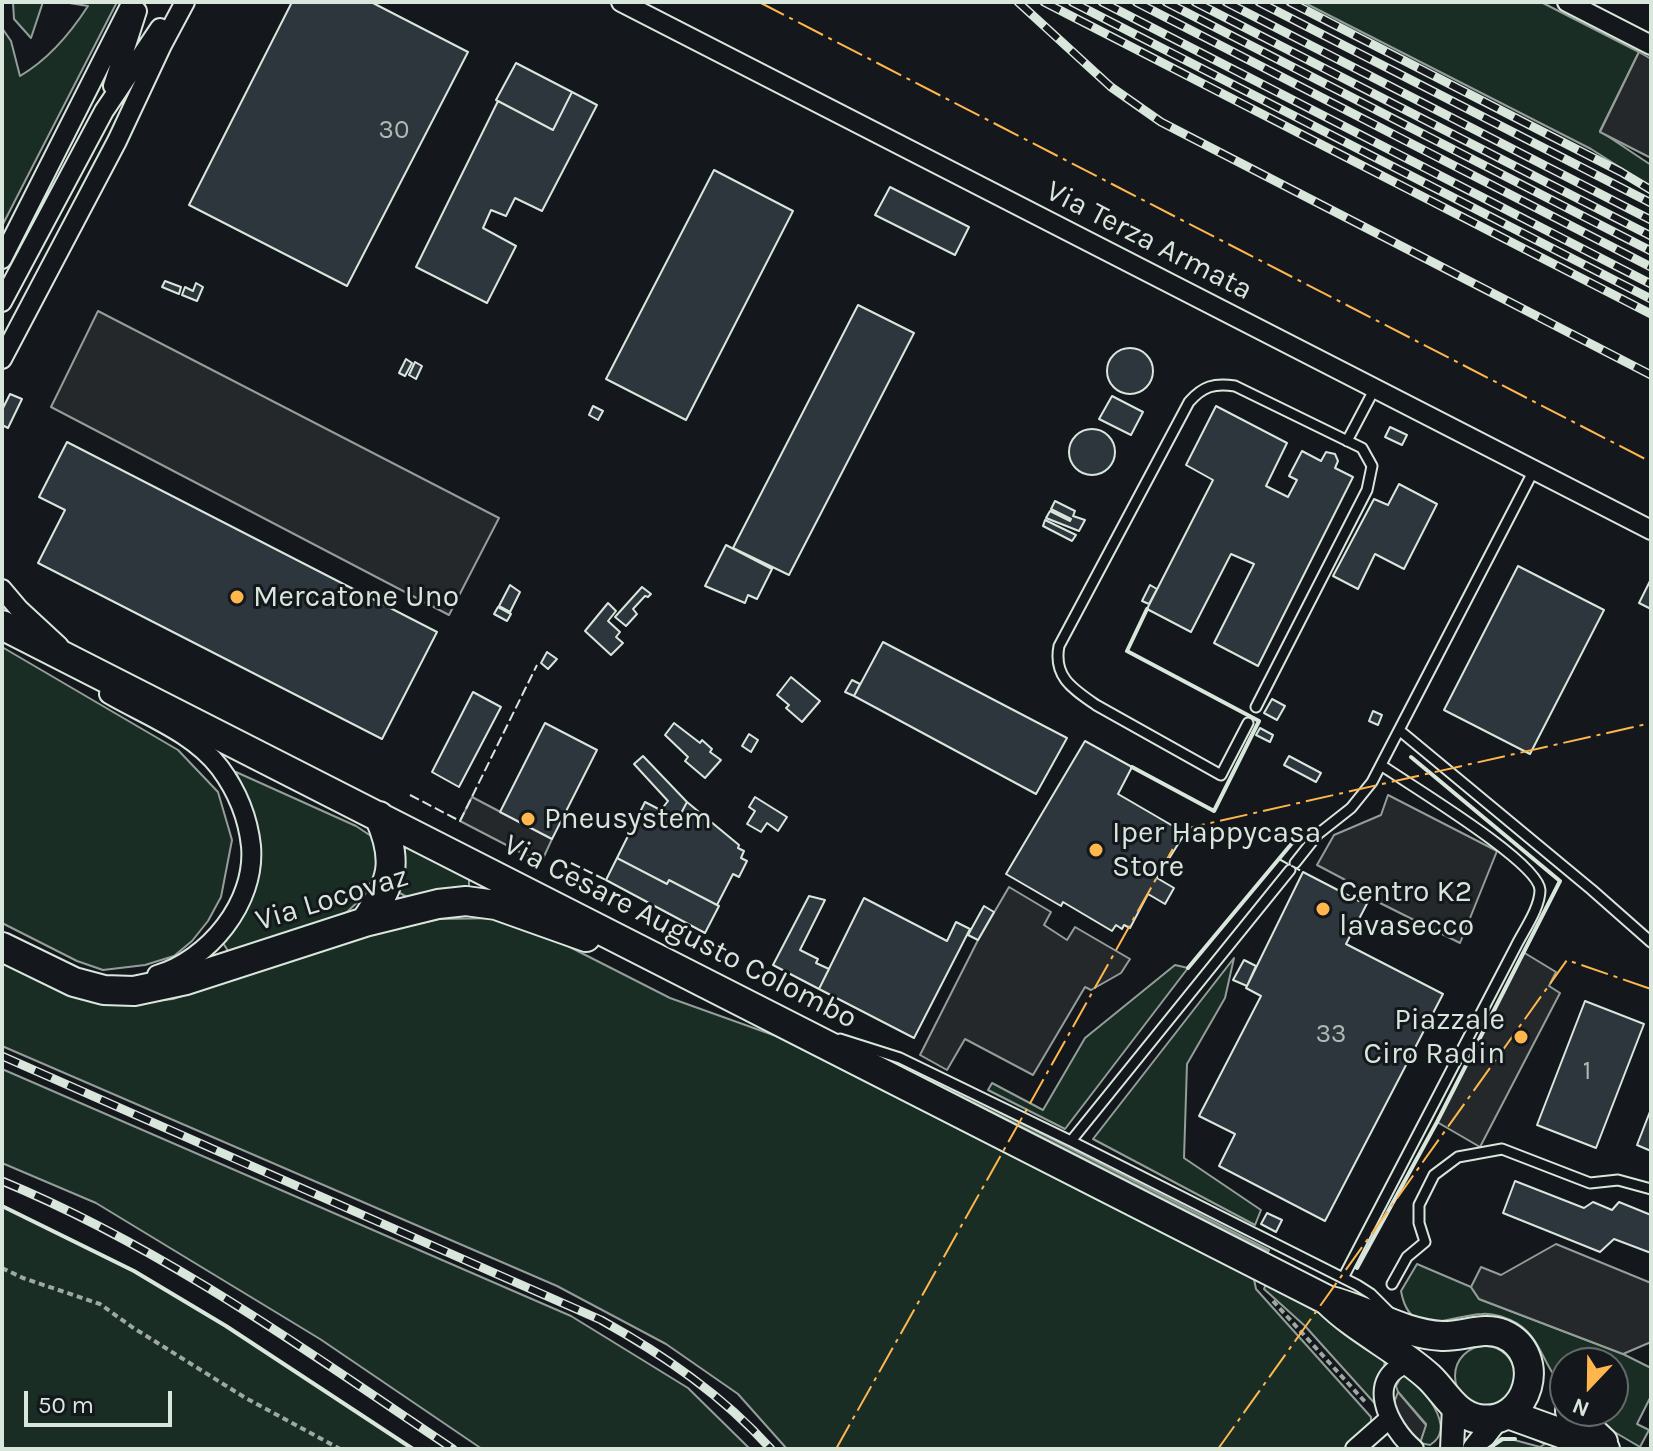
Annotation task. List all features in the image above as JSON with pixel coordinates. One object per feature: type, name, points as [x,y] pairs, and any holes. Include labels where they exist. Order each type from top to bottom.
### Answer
[{"type":"main road","name":"Via Cesare Augusto Colombo","points":[[2,625],[1265,1269],[1335,1289],[1349,1305],[1417,1334],[1440,1336],[1491,1331],[1502,1334],[1521,1348],[1530,1369],[1549,1392]]},
{"type":"main road","points":[[365,922],[381,899],[390,878],[389,838],[379,816]]},
{"type":"main road","name":"Via Locovaz","points":[[2,947],[74,982],[104,990],[134,991],[186,980],[365,922],[438,904],[466,901],[496,905],[683,970]]},
{"type":"main road","name":"Via Cesare Augusto Colombo","points":[[1335,1289],[1342,1314],[1410,1363],[1469,1416],[1480,1419],[1503,1416],[1605,1449]]},
{"type":"main road","points":[[1449,1399],[1441,1381],[1445,1358],[1450,1348],[1468,1334]]},
{"type":"main road","points":[[1503,1416],[1521,1402],[1527,1392],[1530,1369]]},
{"type":"main road","points":[[1586,1427],[1614,1449]]},
{"type":"street","points":[[2,259],[132,2]]},
{"type":"street","points":[[104,111],[139,2]]},
{"type":"street","points":[[2,302],[104,111],[159,28],[183,2]]},
{"type":"street","points":[[2,359],[117,141],[183,2]]},
{"type":"street","name":"Via Terza Armata","points":[[621,2],[1651,530]]},
{"type":"street","points":[[1567,2],[1651,45]]},
{"type":"street","points":[[2,589],[19,609],[79,664]]},
{"type":"street","name":"Via Locovaz","points":[[2,932],[92,976],[145,978],[180,967],[204,949],[227,925],[248,875],[251,849],[246,816],[219,767],[199,746],[100,689],[42,645]]},
{"type":"street","points":[[1410,1363],[1394,1369],[1388,1379],[1384,1400],[1386,1421],[1414,1449]]},
{"type":"street","points":[[1449,1399],[1449,1447]]},
{"type":"street","points":[[1474,1449],[1503,1416]]},
{"type":"street","points":[[1355,1449],[1386,1421]]},
{"type":"lane","points":[[1248,723],[1221,775],[1077,691],[1062,675],[1056,662],[1059,646],[1189,402],[1200,390],[1217,383],[1235,386],[1362,448],[1372,466],[1367,490],[1256,707]]},
{"type":"lane","points":[[1347,441],[1375,388]]},
{"type":"lane","points":[[1071,1141],[1318,834],[1351,808],[1372,782],[1534,470]]},
{"type":"lane","points":[[1399,730],[1651,942]]},
{"type":"lane","points":[[800,1031],[852,1041],[900,1058],[1071,1141],[1335,1289],[1516,946],[1540,892],[1538,879],[1499,844],[1381,765]]},
{"type":"lane","points":[[1392,1284],[1407,1257],[1425,1242],[1419,1223],[1419,1205],[1434,1175],[1458,1157],[1502,1149],[1590,1183],[1618,1180],[1651,1189]]},
{"type":"path","points":[[2,1268],[100,1304],[244,1397],[340,1449]]},
{"type":"path","points":[[1265,1269],[1258,1286],[1386,1421]]},
{"type":"green space","points":[[13,2],[43,2],[31,38],[14,19]]},
{"type":"green space","points":[[63,2],[117,2],[2,226],[2,28],[11,41],[20,76],[58,45],[88,6]]},
{"type":"green space","points":[[1303,2],[1541,2],[1639,52],[1600,131],[1651,165],[1651,187],[1591,149]]},
{"type":"green space","points":[[2,647],[178,750],[218,792],[232,840],[221,897],[208,921],[192,941],[174,956],[145,965],[103,970],[77,961],[2,923]]},
{"type":"green space","points":[[236,772],[356,826],[377,840],[382,856],[371,889],[344,915],[230,954],[223,943],[233,930],[259,854],[257,826]]},
{"type":"green space","points":[[408,846],[469,878],[469,886],[409,898],[396,891],[402,848]]},
{"type":"green space","points":[[504,918],[552,938],[670,998],[776,1036],[1254,1279],[1256,1289],[1371,1417],[1371,1429],[1347,1449],[787,1449],[738,1394],[666,1344],[557,1286],[2,1046],[2,959],[125,1004],[173,999],[372,934],[439,919]]},
{"type":"green space","points":[[1234,958],[1225,998],[1187,1064],[1184,1158],[1261,1210],[1255,1225],[1093,1139]]},
{"type":"green space","points":[[1175,965],[1188,968],[1065,1129],[988,1090],[992,1083],[1043,1110],[1085,1038]]},
{"type":"green space","points":[[2,1069],[571,1316],[688,1388],[750,1449],[482,1449],[320,1339],[96,1203],[2,1163]]},
{"type":"green space","points":[[919,1071],[1269,1250],[1268,1252],[918,1074]]},
{"type":"green space","points":[[2,1206],[134,1271],[226,1326],[413,1449],[2,1449]]},
{"type":"green space","points":[[1417,1264],[1471,1287],[1479,1299],[1605,1347],[1549,1347],[1549,1367],[1526,1330],[1514,1322],[1487,1314],[1445,1321],[1422,1321],[1406,1307],[1401,1291]]},
{"type":"green space","points":[[1266,1284],[1327,1317],[1385,1360],[1378,1407],[1305,1326],[1264,1289]]},
{"type":"green space","points":[[1485,1346],[1506,1355],[1515,1376],[1506,1397],[1485,1406],[1464,1397],[1455,1376],[1464,1355]]},
{"type":"green space","points":[[1629,1357],[1651,1368],[1651,1396],[1637,1424],[1649,1430],[1640,1447],[1608,1427],[1629,1427]]},
{"type":"green space","points":[[1403,1373],[1427,1397],[1439,1418],[1441,1428],[1438,1438],[1430,1445],[1420,1443],[1426,1424],[1398,1392],[1396,1386]]},
{"type":"green space","points":[[1522,1433],[1576,1449],[1488,1449],[1507,1438],[1540,1447],[1545,1444]]},
{"type":"shaded area","points":[[1639,52],[1651,59],[1651,158],[1600,132]]},
{"type":"shaded area","points":[[98,311],[499,518],[449,615],[51,407]]},
{"type":"shaded area","points":[[1388,795],[1497,851],[1460,943],[1370,898],[1372,894],[1317,865],[1334,835],[1381,815]]},
{"type":"shaded area","points":[[472,797],[552,839],[541,863],[460,821]]},
{"type":"shaded area","points":[[1009,887],[1051,912],[1044,925],[1067,940],[1075,927],[1130,959],[1121,973],[1091,990],[1085,987],[1033,1075],[965,1039],[947,1070],[920,1055],[978,940]]},
{"type":"shaded area","points":[[1523,952],[1556,972],[1549,986],[1560,993],[1480,1147],[1437,1122]]},
{"type":"shaded area","points":[[1556,1244],[1651,1283],[1651,1342],[1629,1351],[1629,1347],[1605,1347],[1479,1299],[1471,1287],[1481,1267],[1501,1275]]},
{"type":"shaded area","points":[[1398,1392],[1426,1425],[1420,1443],[1391,1411]]},
{"type":"building","points":[[292,2],[371,2],[468,52],[347,286],[189,205]]},
{"type":"building","points":[[516,63],[572,92],[553,130],[496,100]]},
{"type":"building","points":[[572,92],[597,105],[542,211],[515,198],[506,216],[491,210],[483,228],[516,246],[487,303],[416,267],[498,101],[553,130]]},
{"type":"building","points":[[714,170],[793,211],[686,420],[606,379]]},
{"type":"building","points":[[890,187],[969,227],[955,255],[875,215]]},
{"type":"building","points":[[165,281],[181,287],[179,294],[162,287]]},
{"type":"building","points":[[196,283],[203,287],[197,301],[182,295],[185,287],[193,291]]},
{"type":"building","points":[[858,305],[914,333],[789,575],[733,548]]},
{"type":"building","points":[[1130,348],[1146,355],[1153,371],[1146,387],[1130,394],[1114,387],[1107,371],[1114,355]]},
{"type":"building","points":[[406,359],[412,363],[405,376],[399,373]]},
{"type":"building","points":[[415,362],[422,366],[416,379],[409,375]]},
{"type":"building","points":[[10,394],[22,399],[8,428],[2,425],[2,410]]},
{"type":"building","points":[[1112,396],[1143,412],[1131,435],[1099,419]]},
{"type":"building","points":[[593,406],[603,411],[598,420],[589,415]]},
{"type":"building","points":[[1216,406],[1287,443],[1266,486],[1288,497],[1297,480],[1289,476],[1302,451],[1321,461],[1326,452],[1335,454],[1338,461],[1335,468],[1353,477],[1258,666],[1214,643],[1254,564],[1231,554],[1191,632],[1147,609],[1213,480],[1186,465]]},
{"type":"building","points":[[1390,427],[1407,435],[1402,445],[1385,437]]},
{"type":"building","points":[[1092,429],[1108,436],[1115,452],[1108,468],[1092,475],[1076,468],[1069,452],[1076,436]]},
{"type":"building","name":"Mercatone Uno","points":[[67,442],[437,632],[382,739],[38,563],[65,510],[39,497]]},
{"type":"building","points":[[1399,484],[1437,504],[1404,569],[1375,554],[1358,589],[1333,576],[1374,499],[1388,505]]},
{"type":"building","points":[[1055,501],[1075,511],[1073,516],[1085,520],[1079,531],[1046,518],[1050,511],[1070,521],[1051,509]]},
{"type":"building","points":[[1045,520],[1076,535],[1072,541],[1043,526]]},
{"type":"building","points":[[726,545],[772,569],[757,599],[748,595],[745,603],[705,586]]},
{"type":"building","points":[[1518,566],[1604,610],[1530,754],[1444,710]]},
{"type":"building","points":[[1651,579],[1651,609],[1639,603]]},
{"type":"building","points":[[510,585],[520,592],[510,612],[499,606]]},
{"type":"building","points":[[1150,585],[1157,589],[1149,604],[1142,601]]},
{"type":"building","points":[[642,587],[651,594],[633,609],[637,614],[626,626],[615,617]]},
{"type":"building","points":[[608,603],[616,611],[608,621],[620,632],[616,637],[623,643],[611,655],[585,631]]},
{"type":"building","points":[[498,607],[511,614],[507,621],[494,614]]},
{"type":"building","points":[[883,642],[1067,738],[1036,794],[854,696]]},
{"type":"building","points":[[547,652],[557,659],[548,669],[541,663]]},
{"type":"building","points":[[791,677],[820,701],[802,722],[777,695]]},
{"type":"building","points":[[852,680],[860,684],[854,696],[845,692]]},
{"type":"building","points":[[473,692],[501,707],[459,787],[432,772]]},
{"type":"building","points":[[1272,699],[1285,706],[1277,720],[1264,713]]},
{"type":"building","points":[[1373,711],[1382,715],[1378,725],[1369,721]]},
{"type":"building","points":[[545,723],[597,750],[552,839],[500,812]]},
{"type":"building","points":[[674,723],[700,743],[702,740],[712,749],[710,752],[721,760],[705,778],[685,761],[688,757],[665,735]]},
{"type":"building","points":[[1260,728],[1273,735],[1270,742],[1256,735]]},
{"type":"building","points":[[749,734],[758,740],[751,752],[742,746]]},
{"type":"building","name":"Iper Happycasa Store","points":[[1085,741],[1132,767],[1118,794],[1185,833],[1157,878],[1174,888],[1165,904],[1148,894],[1130,928],[1124,925],[1122,929],[1116,925],[1112,931],[1006,874]]},
{"type":"building","points":[[643,756],[687,802],[678,819],[661,810],[668,801],[634,764]]},
{"type":"building","points":[[1289,756],[1321,773],[1316,782],[1284,765]]},
{"type":"building","points":[[755,797],[787,817],[778,831],[767,823],[761,832],[747,824],[755,811],[749,807]]},
{"type":"building","points":[[645,802],[678,819],[687,802],[744,851],[741,858],[747,861],[739,877],[733,874],[717,905],[617,858]]},
{"type":"building","points":[[617,858],[719,906],[705,933],[606,880]]},
{"type":"building","points":[[1303,872],[1359,901],[1364,890],[1372,894],[1346,944],[1443,994],[1325,1221],[1219,1166],[1235,1134],[1199,1116],[1261,996],[1246,988]]},
{"type":"building","points":[[809,896],[825,900],[800,950],[829,969],[819,989],[773,965]]},
{"type":"building","points":[[864,898],[947,941],[956,922],[970,929],[914,1038],[819,989]]},
{"type":"building","points":[[984,906],[994,912],[978,940],[968,935]]},
{"type":"building","points":[[1244,960],[1256,966],[1247,986],[1233,980]]},
{"type":"building","points":[[1585,1001],[1644,1024],[1596,1148],[1537,1125]]},
{"type":"building","points":[[1651,1109],[1651,1151],[1637,1145]]},
{"type":"building","points":[[1515,1181],[1584,1208],[1593,1202],[1612,1210],[1619,1202],[1651,1215],[1651,1253],[1614,1239],[1600,1252],[1503,1213]]},
{"type":"building","points":[[1267,1213],[1282,1220],[1276,1232],[1261,1224]]},
{"type":"railway","points":[[1018,2],[1111,87],[1161,122],[1651,375]]},
{"type":"railway","points":[[1044,2],[1651,314]]},
{"type":"railway","points":[[1072,2],[1651,299]]},
{"type":"railway","points":[[1102,2],[1651,284]]},
{"type":"railway","points":[[1136,2],[1651,267]]},
{"type":"railway","points":[[1166,2],[1651,251]]},
{"type":"railway","points":[[1195,2],[1651,236]]},
{"type":"railway","points":[[1226,2],[1651,220]]},
{"type":"railway","points":[[1259,2],[1651,203]]},
{"type":"railway","points":[[1290,2],[1651,190]]},
{"type":"railway","points":[[2,1056],[601,1320],[691,1377],[733,1411],[771,1449]]},
{"type":"railway","points":[[2,1181],[62,1208],[178,1270],[289,1339],[453,1449]]},
{"type":"fence","points":[[410,795],[460,821],[537,665]]},
{"type":"fence","points":[[1279,859],[1303,872]]},
{"type":"fence","points":[[571,863],[606,880]]},
{"type":"wall","points":[[1132,767],[1214,811],[1259,721],[1127,651],[1147,609]]},
{"type":"wall","points":[[1357,1268],[1437,1122],[1560,881],[1411,757]]},
{"type":"wall","points":[[1188,968],[1303,830]]},
{"type":"wall","points":[[2,1206],[134,1271],[226,1326],[413,1449]]},
{"type":"wall","points":[[1488,1449],[1502,1439],[1515,1439]]},
{"type":"power","points":[[759,2],[1651,462]]},
{"type":"power","points":[[836,1449],[1184,829],[1651,723]]},
{"type":"power","points":[[1218,1449],[1567,960],[1651,989]]},
{"type":"place","name":"Mercatone Uno","points":[[237,597]]},
{"type":"place","name":"Pneusystem","points":[[528,819]]},
{"type":"place","name":"Iper Happycasa Store","points":[[1096,850]]},
{"type":"place","name":"Centro K2 lavasecco","points":[[1323,909]]},
{"type":"place","name":"Piazzale Ciro Radin","points":[[1521,1037]]}]
